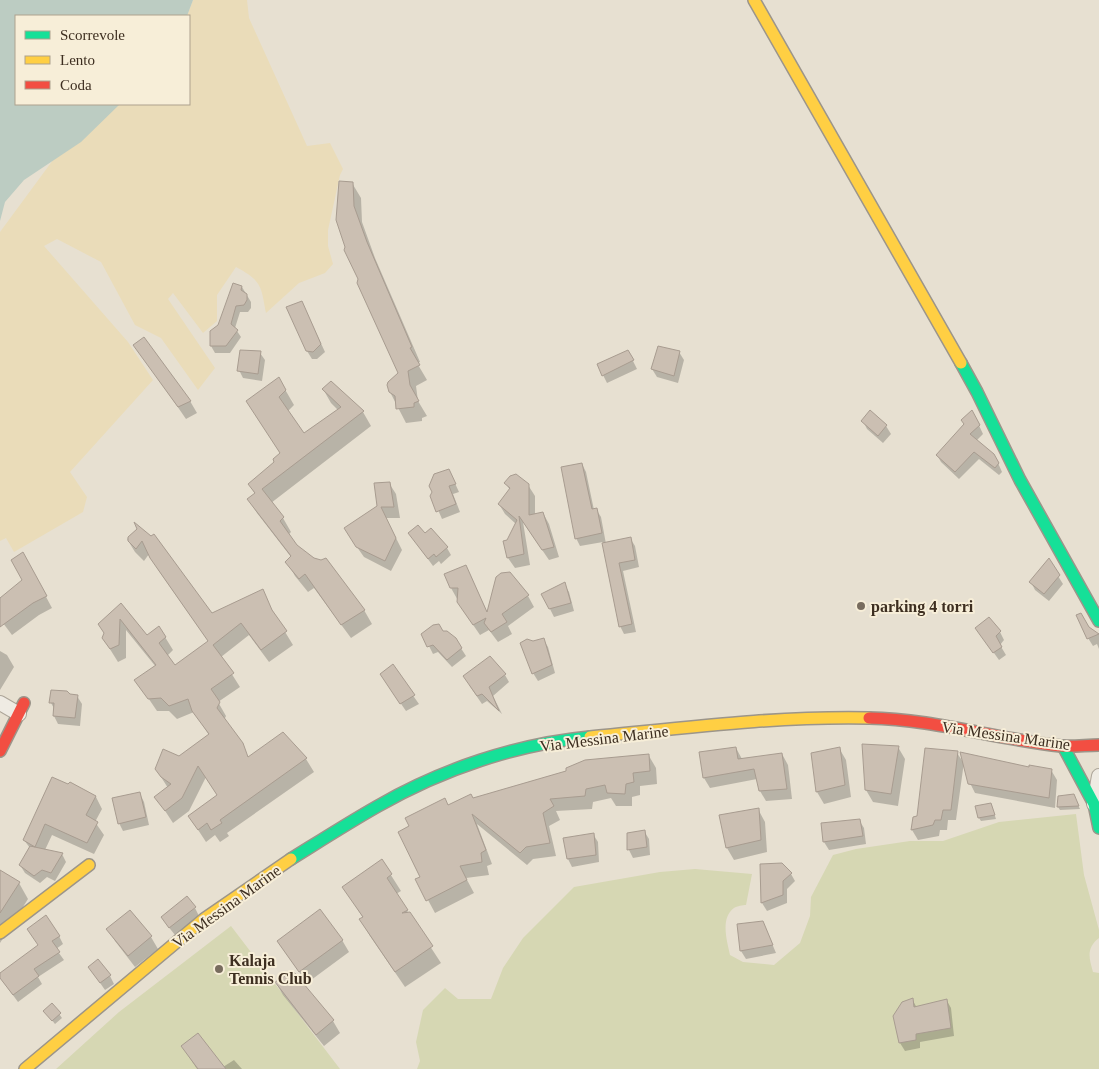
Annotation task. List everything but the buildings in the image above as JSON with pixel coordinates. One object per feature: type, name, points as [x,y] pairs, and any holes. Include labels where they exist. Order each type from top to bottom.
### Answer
[{"type":"main road","points":[[754,0],[977,392],[1020,480],[1099,621]]},
{"type":"main road","points":[[0,751],[22,708]]},
{"type":"main road","name":"Via Messina Marine","points":[[25,1069],[204,919],[283,864],[378,805],[424,783],[482,759],[566,740],[763,720],[826,717],[922,722],[999,737],[1063,746],[1099,745]]},
{"type":"main road","points":[[1063,746],[1094,804],[1099,828]]},
{"type":"main road","points":[[0,933],[89,865]]},
{"type":"street","points":[[0,704],[22,708]]},
{"type":"street","points":[[1094,804],[1099,776]]},
{"type":"green space","points":[[1076,814],[1084,875],[1099,930],[1099,938],[1090,949],[1090,962],[1093,972],[1099,973],[1099,1069],[417,1069],[420,1061],[416,1042],[423,1010],[445,988],[458,999],[491,999],[503,968],[523,938],[574,887],[660,872],[695,869],[752,874],[746,905],[734,908],[727,918],[727,943],[730,955],[743,962],[774,965],[800,943],[810,916],[811,897],[833,855],[856,849],[910,841],[943,841],[999,822]]},
{"type":"green space","name":"Kalaja Tennis Club","points":[[231,926],[340,1069],[56,1069],[119,1012]]},
{"type":"sand","points":[[193,0],[247,0],[249,18],[307,146],[330,143],[343,169],[328,230],[328,246],[333,264],[325,273],[299,283],[266,313],[259,285],[251,276],[236,267],[217,295],[217,321],[203,333],[173,293],[168,299],[215,368],[198,390],[161,338],[135,325],[101,262],[57,239],[44,246],[128,342],[153,380],[70,472],[87,497],[83,512],[14,552],[6,538],[0,541],[0,232],[53,160],[117,105],[190,105],[190,15],[187,15]]},
{"type":"shaded area","points":[[0,0],[193,0],[187,15],[15,15],[15,105],[119,105],[81,142],[24,180],[5,202],[0,221]]},
{"type":"traffic: fast","points":[[961,363],[1020,480],[1099,621]]},
{"type":"traffic: fast","points":[[291,859],[378,806],[454,770],[508,752],[563,740],[590,737]]},
{"type":"traffic: fast","points":[[1063,746],[1094,804],[1099,828]]},
{"type":"traffic: slow","points":[[754,0],[961,363]]},
{"type":"traffic: slow","points":[[590,737],[764,721],[869,718]]},
{"type":"traffic: slow","points":[[25,1069],[204,919],[291,859]]},
{"type":"traffic: slow","points":[[0,933],[89,865]]},
{"type":"traffic: jam","points":[[0,751],[24,703]]},
{"type":"traffic: jam","points":[[869,718],[941,725],[1061,746],[1099,745]]},
{"type":"place","name":"parking 4 torri","points":[[861,606]]},
{"type":"place","name":"Kalaja Tennis Club","points":[[219,969]]}]
